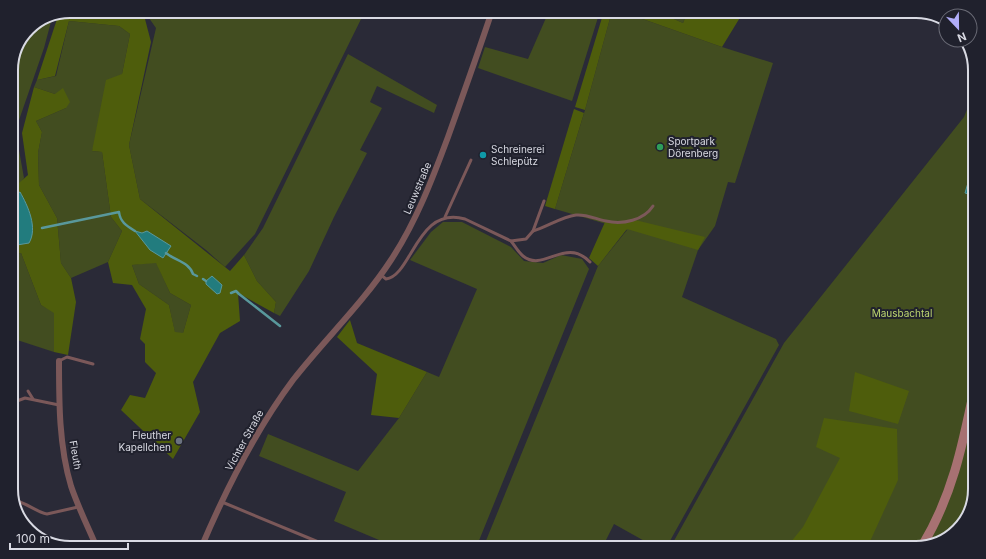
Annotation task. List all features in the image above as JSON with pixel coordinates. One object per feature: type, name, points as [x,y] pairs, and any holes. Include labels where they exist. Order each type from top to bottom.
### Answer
[{"type":"main road","points":[[926,540],[937,522],[957,470],[968,418]]},
{"type":"street","name":"Leuwstraße","points":[[318,349],[381,275],[401,244],[431,184],[490,18]]},
{"type":"street","name":"Vichter Straße","points":[[204,541],[256,434],[290,385],[318,349]]},
{"type":"street","name":"Fleuth","points":[[59,361],[59,405],[70,484],[78,507],[94,541]]},
{"type":"lane","points":[[381,275],[386,279],[395,275],[428,230],[445,217],[472,160]]},
{"type":"lane","points":[[511,241],[526,239],[532,231],[544,201]]},
{"type":"lane","points":[[532,231],[576,215],[585,215],[607,221],[630,221],[640,218],[649,212],[653,206]]},
{"type":"lane","points":[[445,217],[457,216],[511,241],[522,256],[528,259],[542,260],[559,253],[568,252],[581,255],[590,262]]},
{"type":"lane","points":[[59,361],[66,357],[93,364]]},
{"type":"lane","points":[[28,391],[33,399]]},
{"type":"lane","points":[[18,401],[25,398],[59,405]]},
{"type":"lane","points":[[20,502],[28,504],[42,513],[48,514],[78,507]]},
{"type":"lane","points":[[222,502],[316,541]]},
{"type":"green space","points":[[70,18],[145,19],[151,42],[129,145],[140,199],[230,271],[244,255],[257,281],[276,302],[274,313],[238,293],[240,321],[220,333],[193,382],[200,412],[173,459],[121,410],[130,395],[145,398],[156,373],[145,362],[145,344],[140,339],[146,309],[132,285],[113,283],[108,262],[122,231],[111,217],[102,152],[92,151],[106,80],[122,74],[130,34],[119,26],[69,21],[55,76],[37,80],[57,20]],"holes":[[[156,263],[170,293],[191,305],[183,333],[175,332],[169,305],[139,284],[132,265]]]},
{"type":"green space","points":[[149,18],[362,18],[255,234],[225,267],[206,250],[140,199],[129,145],[156,28]]},
{"type":"green space","points":[[546,18],[598,18],[572,101],[478,68],[485,47],[528,59]]},
{"type":"green space","points":[[602,18],[610,18],[585,110],[575,107]]},
{"type":"green space","points":[[610,18],[640,18],[773,63],[735,183],[728,182],[715,226],[698,250],[682,297],[776,339],[779,345],[670,541],[644,541],[614,524],[606,541],[486,541],[598,266],[627,230],[555,209],[585,110]]},
{"type":"green space","points":[[640,18],[672,18],[683,23],[685,18],[740,18],[722,47]]},
{"type":"green space","points":[[672,18],[685,18],[683,23]]},
{"type":"green space","points":[[69,21],[119,26],[130,34],[122,74],[92,151],[102,152],[111,217],[122,231],[108,262],[71,278],[61,263],[57,218],[39,185],[38,153],[42,132],[36,121],[66,108],[55,94],[34,87],[37,80],[56,76]]},
{"type":"green space","points":[[51,22],[44,48],[18,123],[18,67],[23,47],[36,31]]},
{"type":"green space","points":[[348,54],[437,105],[434,113],[377,86],[370,102],[382,108],[360,150],[367,153],[334,217],[309,271],[280,316],[274,313],[276,302],[257,281],[244,255],[263,228]]},
{"type":"green space","points":[[34,87],[55,94],[63,88],[70,102],[66,108],[36,121],[42,132],[38,153],[39,185],[57,218],[61,263],[71,278],[76,302],[68,355],[54,352],[54,313],[41,305],[21,253],[18,254],[18,185],[28,175],[22,133]]},
{"type":"green space","name":"Mausbachtal","points":[[968,107],[968,496],[964,509],[957,521],[942,534],[923,541],[674,541],[784,343],[964,117]]},
{"type":"green space","points":[[574,109],[584,113],[555,209],[545,206]]},
{"type":"green space","points":[[18,145],[24,178],[18,186]]},
{"type":"green space","points":[[635,220],[705,237],[698,250],[627,229],[598,266],[589,258],[605,222]]},
{"type":"green space","points":[[443,222],[462,222],[511,247],[524,261],[543,263],[561,255],[582,259],[589,269],[479,541],[381,541],[334,521],[346,492],[259,456],[268,434],[358,471],[399,418],[427,372],[439,377],[477,289],[410,260],[431,232]]},
{"type":"green space","points":[[21,253],[41,305],[54,312],[54,352],[18,340],[18,254]]},
{"type":"green space","points":[[156,262],[170,293],[191,305],[183,333],[175,333],[169,305],[139,284],[132,265]]},
{"type":"green space","points":[[350,320],[357,343],[427,372],[399,418],[371,415],[377,374],[337,337]]},
{"type":"green space","points":[[855,372],[909,391],[898,424],[849,411]]},
{"type":"green space","points":[[824,418],[897,429],[898,480],[870,541],[792,541],[803,527],[840,458],[816,447]]},
{"type":"shaded area","points":[[968,183],[968,194],[965,193]]},
{"type":"shaded area","points":[[20,192],[26,204],[31,217],[33,231],[29,243],[18,245],[18,193]]},
{"type":"shaded area","points":[[135,231],[142,233],[147,231],[171,246],[163,258],[150,250]]},
{"type":"shaded area","points":[[212,276],[222,285],[220,293],[217,294],[206,284],[206,281]]},
{"type":"waterway","points":[[42,228],[119,212],[122,221],[135,231]]},
{"type":"waterway","points":[[166,253],[185,264],[193,274],[197,276]]},
{"type":"waterway","points":[[231,293],[236,291],[280,326]]},
{"type":"place","name":"Sportpark Dörenberg","points":[[660,147]]},
{"type":"place","name":"Schreinerei Schlepütz","points":[[483,155]]},
{"type":"place","name":"Fleuther Kapellchen","points":[[179,441]]}]
